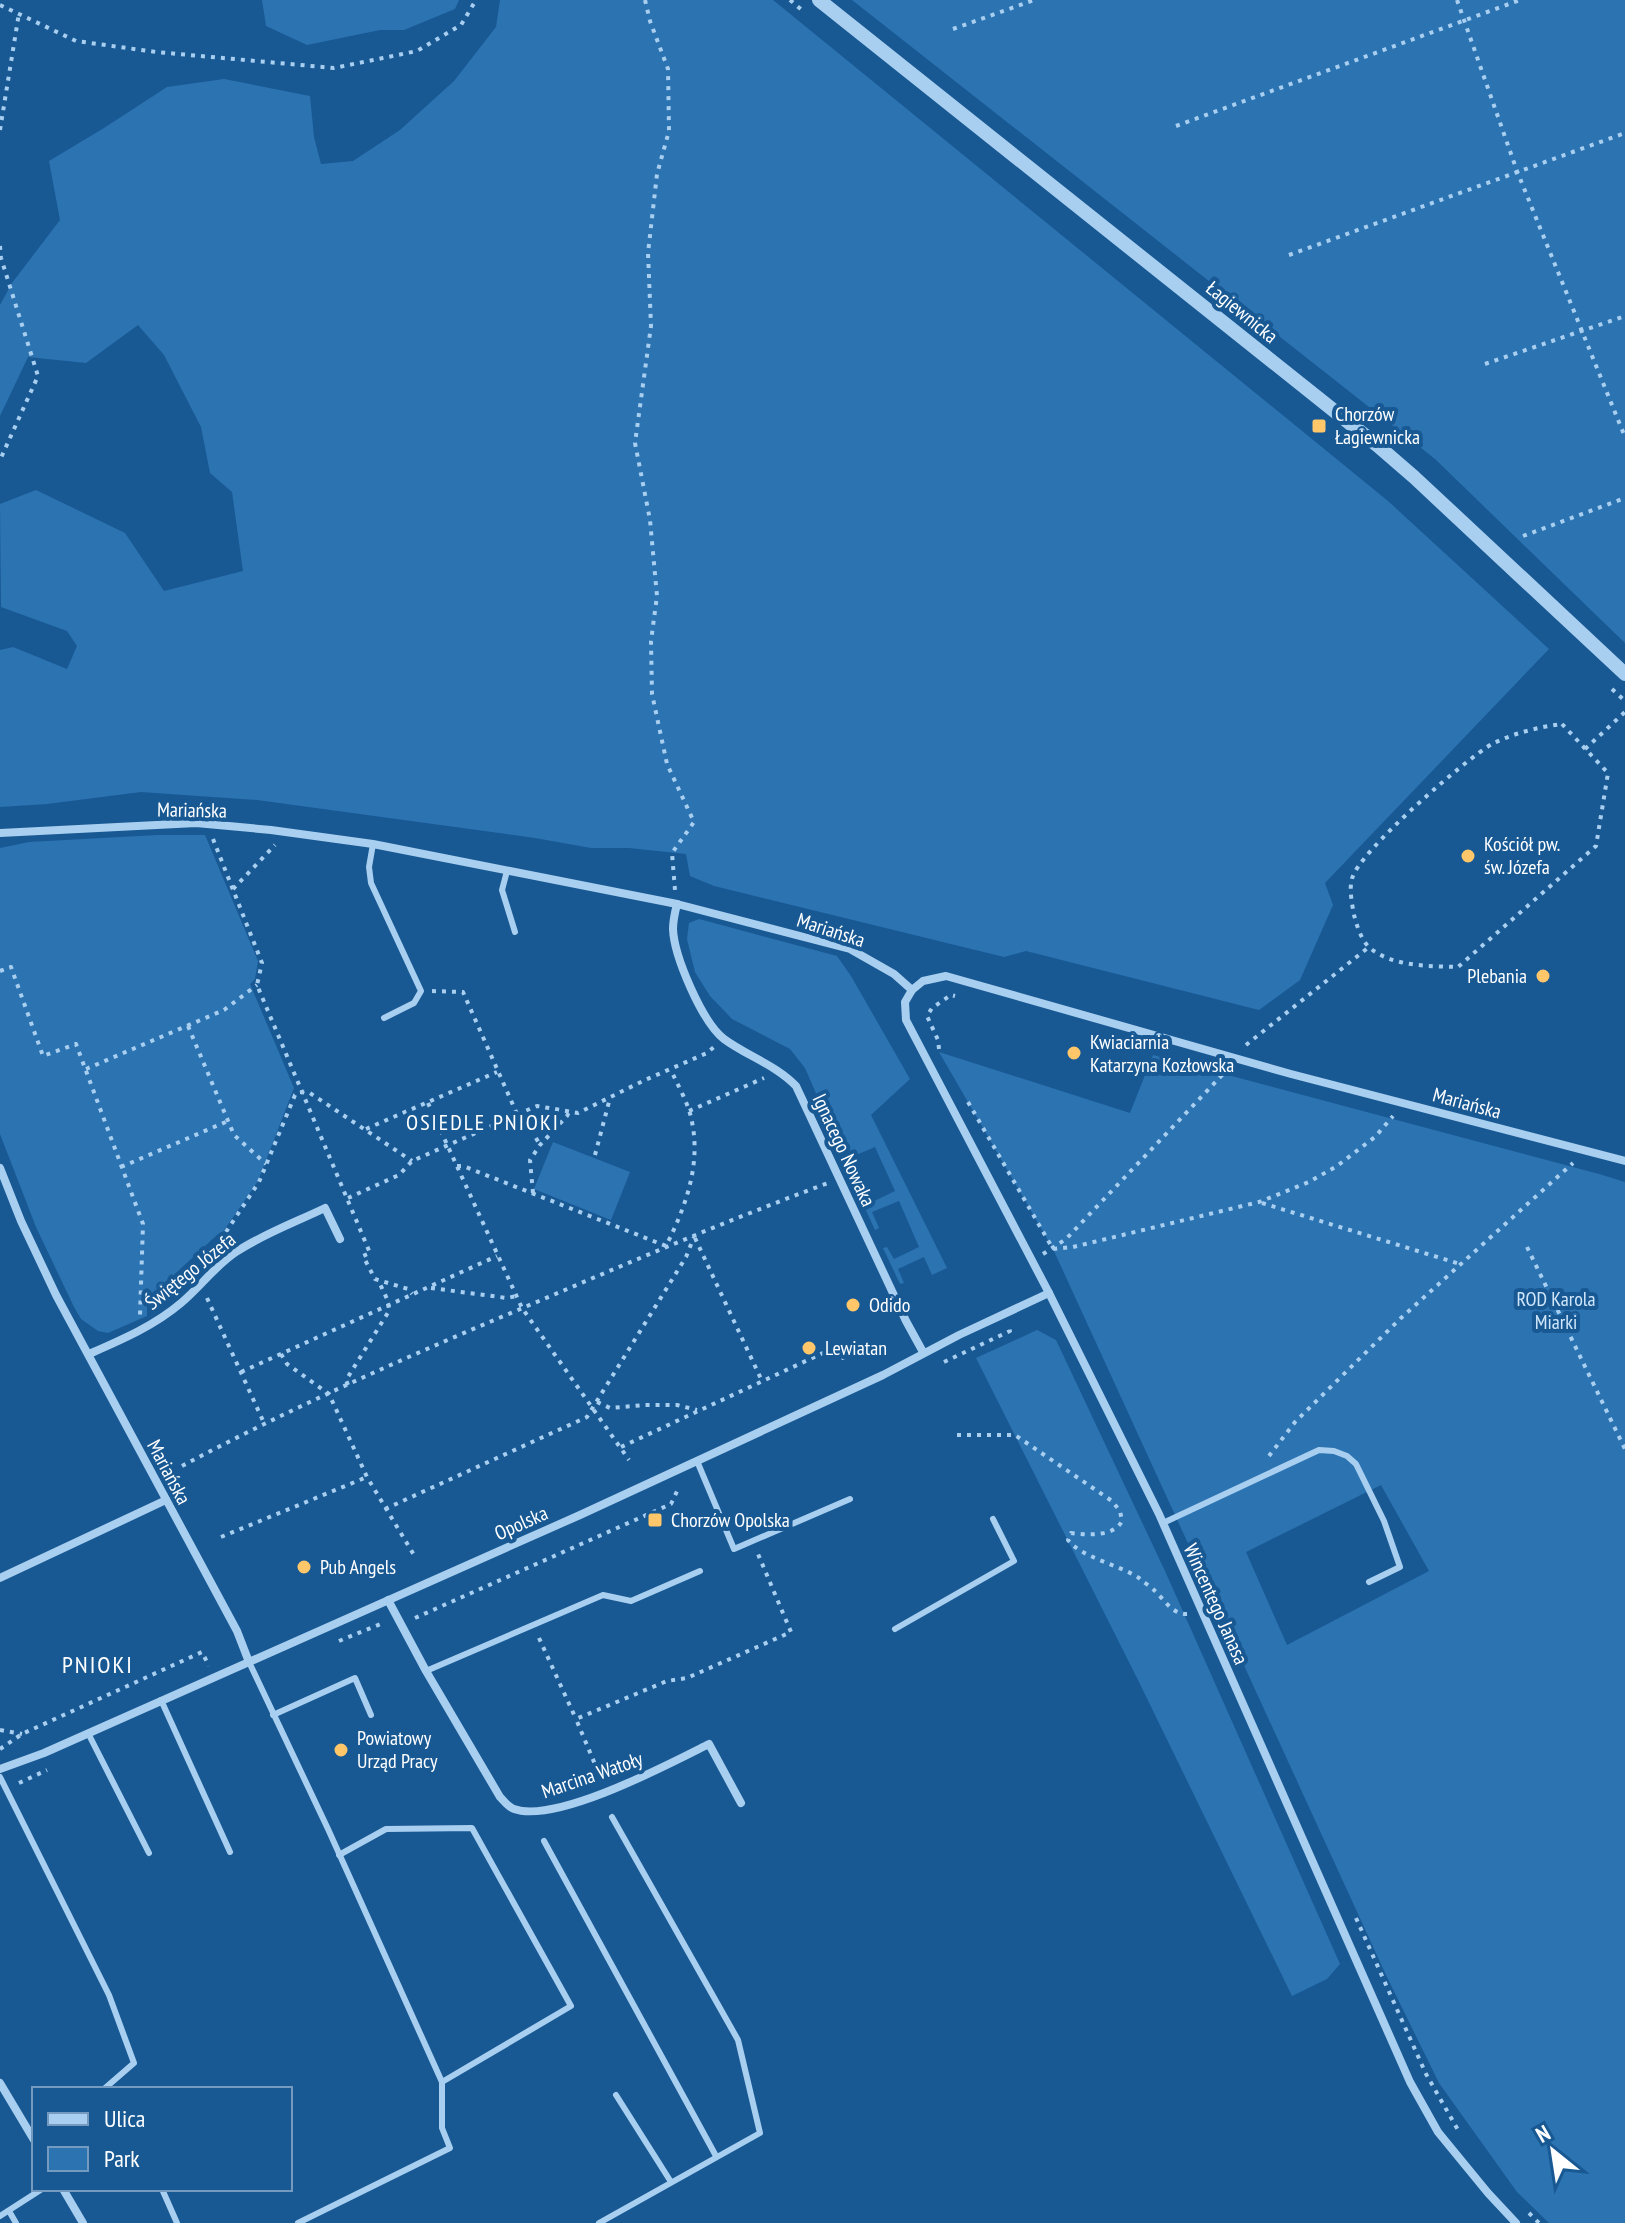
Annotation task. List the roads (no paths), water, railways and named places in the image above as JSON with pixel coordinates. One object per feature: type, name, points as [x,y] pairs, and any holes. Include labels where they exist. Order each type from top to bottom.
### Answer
[{"type":"street","name":"Łagiewnicka","points":[[819,0],[1377,445],[1625,674]]},
{"type":"street","name":"Mariańska","points":[[0,833],[150,824],[271,830],[373,844],[677,904],[850,949],[894,974],[912,990],[923,981],[946,976],[1291,1074],[1625,1161]]},
{"type":"street","name":"Ignacego Nowaka","points":[[677,904],[673,929],[677,954],[709,1025],[724,1039],[778,1071],[796,1086],[923,1352]]},
{"type":"street","name":"Wincentego Janasa","points":[[912,990],[905,1002],[906,1020],[1032,1259],[1163,1523],[1410,2082],[1438,2132],[1516,2223]]},
{"type":"street","name":"Mariańska","points":[[0,1168],[56,1295],[237,1631],[249,1662]]},
{"type":"street","name":"Świętego Józefa","points":[[89,1354],[146,1328],[173,1310],[233,1254],[250,1243],[325,1208],[340,1239]]},
{"type":"street","name":"Opolska","points":[[0,1769],[44,1753],[697,1461],[883,1375],[923,1352],[1049,1293]]},
{"type":"street","points":[[0,1578],[166,1500]]},
{"type":"street","name":"Marcina Watoły","points":[[388,1600],[500,1797],[512,1809],[533,1812],[607,1792],[639,1780],[709,1744],[741,1803]]},
{"type":"street","points":[[0,2083],[3,2095],[32,2137]]},
{"type":"street","points":[[64,2191],[83,2223]]},
{"type":"lane","points":[[373,844],[369,867],[371,883],[421,991],[414,1003],[384,1018]]},
{"type":"lane","points":[[507,871],[502,890],[515,932]]},
{"type":"lane","points":[[1163,1523],[1319,1450],[1334,1451],[1356,1464],[1384,1521],[1400,1567],[1369,1582]]},
{"type":"lane","points":[[697,1461],[734,1549],[850,1499]]},
{"type":"lane","points":[[895,1629],[1014,1561],[993,1519]]},
{"type":"lane","points":[[426,1671],[603,1595],[631,1601],[700,1571]]},
{"type":"lane","points":[[249,1662],[442,2082],[442,2128],[450,2148],[298,2223]]},
{"type":"lane","points":[[273,1715],[355,1678],[371,1715]]},
{"type":"lane","points":[[161,1700],[230,1852]]},
{"type":"lane","points":[[88,1733],[149,1853]]},
{"type":"lane","points":[[0,1777],[109,1995],[134,2063],[106,2087]]},
{"type":"lane","points":[[599,2223],[760,2133],[738,2040],[612,1817]]},
{"type":"lane","points":[[339,1855],[386,1829],[472,1828],[571,2006],[442,2082]]},
{"type":"lane","points":[[544,1841],[716,2156]]},
{"type":"lane","points":[[616,2095],[671,2182]]},
{"type":"lane","points":[[0,2216],[39,2191]]},
{"type":"lane","points":[[163,2191],[177,2223]]},
{"type":"lane","points":[[9,2211],[16,2223]]},
{"type":"place","name":"Chorzów Łagiewnicka","points":[[1319,426]]},
{"type":"place","name":"Kościół pw. św. Józefa","points":[[1468,856]]},
{"type":"place","name":"Plebania","points":[[1543,976]]},
{"type":"place","name":"Kwiaciarnia Katarzyna Kozłowska","points":[[1074,1053]]},
{"type":"place","name":"Odido","points":[[853,1305]]},
{"type":"place","name":"Lewiatan","points":[[809,1348]]},
{"type":"place","name":"Chorzów Opolska","points":[[655,1520]]},
{"type":"place","name":"Pub Angels","points":[[304,1567]]},
{"type":"place","name":"Powiatowy Urząd Pracy","points":[[341,1750]]},
{"type":"district","name":"OSIEDLE PNIOKI","points":[[483,1122]]},
{"type":"district","name":"PNIOKI","points":[[98,1665]]},
{"type":"park label","name":"ROD Karola Miarki","points":[[1556,1310]]}]
